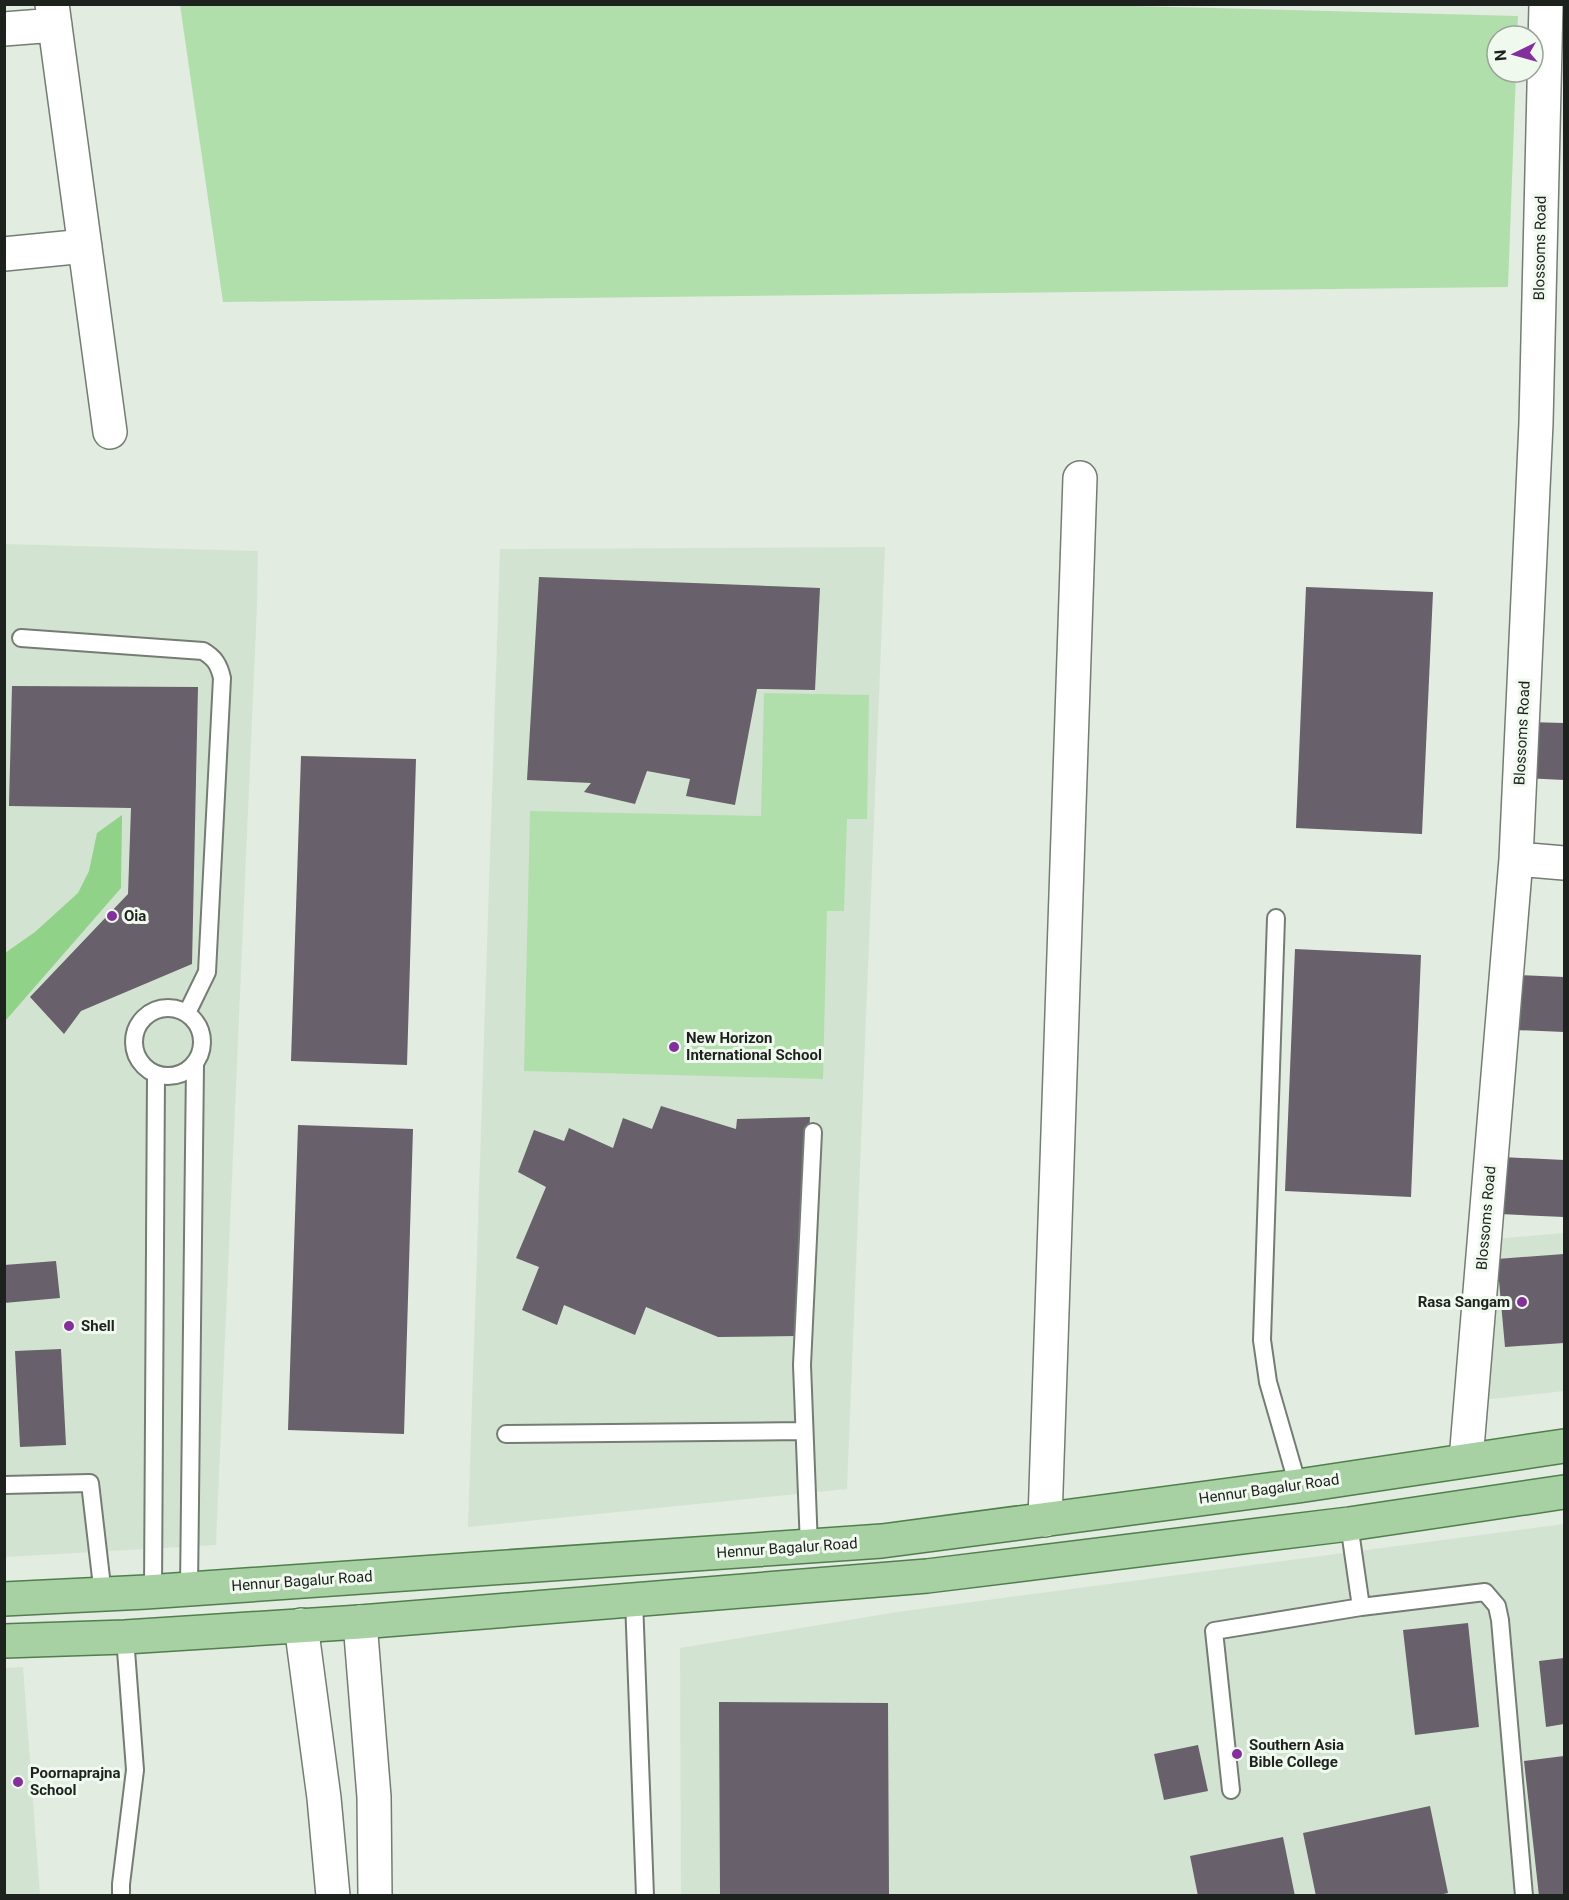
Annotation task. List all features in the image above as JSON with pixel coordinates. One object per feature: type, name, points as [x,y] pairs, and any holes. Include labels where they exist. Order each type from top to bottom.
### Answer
[{"type":"main road","name":"Hennur Bagalur Road","points":[[4,1599],[153,1592],[882,1541],[1298,1486],[1564,1446]]},
{"type":"main road","points":[[1344,1479],[1349,1524]]},
{"type":"main road","points":[[4,1641],[125,1637],[360,1622],[927,1576],[1349,1524],[1564,1492]]},
{"type":"street","name":"Blossoms Road","points":[[1466,1460],[1516,859],[1536,423],[1546,4]]},
{"type":"street","points":[[4,29],[54,15],[110,432]]},
{"type":"street","points":[[4,254],[85,246]]},
{"type":"street","points":[[1045,1520],[1080,478]]},
{"type":"street","points":[[1516,859],[1564,863]]},
{"type":"street","points":[[360,1622],[374,1797],[375,1896]]},
{"type":"street","points":[[301,1625],[324,1798],[333,1896]]},
{"type":"lane","points":[[21,638],[203,651],[213,657],[219,666],[222,678],[207,972],[187,1013]]},
{"type":"lane","points":[[1276,918],[1262,1340],[1268,1382],[1298,1486]]},
{"type":"lane","points":[[176,1008],[187,1013],[201,1031],[200,1055],[187,1071],[166,1077],[156,1074],[140,1061],[135,1051],[134,1040],[137,1029],[143,1019],[153,1011],[176,1008]]},
{"type":"lane","points":[[189,1589],[195,1064]]},
{"type":"lane","points":[[153,1592],[156,1074]]},
{"type":"lane","points":[[808,1547],[802,1365],[813,1132]]},
{"type":"lane","points":[[506,1434],[804,1431]]},
{"type":"lane","points":[[4,1485],[90,1483],[103,1595]]},
{"type":"lane","points":[[1349,1524],[1361,1607]]},
{"type":"lane","points":[[1231,1790],[1214,1631],[1361,1607],[1485,1592],[1497,1606],[1500,1620],[1524,1896]]},
{"type":"lane","points":[[634,1600],[645,1896]]},
{"type":"lane","points":[[121,1896],[135,1770],[125,1637]]},
{"type":"shaded area","points":[[180,5],[1096,5],[1518,16],[1518,24],[1485,24],[1485,84],[1516,84],[1508,287],[223,302]]},
{"type":"shaded area","points":[[5,544],[258,551],[216,1545],[5,1557]]},
{"type":"shaded area","name":"New Horizon International School","points":[[885,547],[847,1489],[468,1527],[500,549]]},
{"type":"shaded area","points":[[764,693],[869,695],[867,819],[847,819],[844,911],[827,911],[823,1079],[524,1071],[530,811],[761,816]]},
{"type":"shaded area","points":[[122,815],[121,888],[6,1020],[4,1019],[5,953],[35,932],[78,893],[89,871],[97,833]]},
{"type":"shaded area","points":[[1564,1233],[1564,1391],[1482,1400],[1494,1239]]},
{"type":"shaded area","name":"Southern Asia Bible College","points":[[1564,1524],[1564,1895],[681,1895],[680,1648],[897,1612]]},
{"type":"shaded area","name":"Poornaprajna School","points":[[23,1667],[40,1895],[5,1895],[5,1668]]},
{"type":"building","points":[[539,577],[820,588],[815,690],[757,689],[735,805],[686,796],[690,779],[647,771],[635,804],[584,792],[591,783],[527,780]]},
{"type":"building","points":[[1306,587],[1433,592],[1422,834],[1296,828]]},
{"type":"building","points":[[12,686],[198,687],[192,964],[81,1011],[64,1034],[30,997],[128,894],[131,808],[9,806]]},
{"type":"building","points":[[1527,722],[1564,723],[1564,780],[1524,778]]},
{"type":"building","points":[[301,756],[416,759],[407,1065],[291,1061]]},
{"type":"building","points":[[1295,949],[1421,955],[1411,1197],[1285,1191]]},
{"type":"building","points":[[1517,975],[1564,977],[1564,1032],[1515,1030]]},
{"type":"building","points":[[661,1106],[736,1129],[737,1119],[810,1117],[797,1336],[718,1337],[646,1307],[635,1335],[564,1305],[557,1325],[522,1310],[539,1267],[516,1258],[546,1187],[518,1172],[534,1130],[564,1141],[569,1128],[613,1148],[623,1118],[652,1129]]},
{"type":"building","points":[[298,1125],[413,1129],[404,1434],[288,1430]]},
{"type":"building","points":[[1502,1157],[1564,1160],[1564,1217],[1500,1214]]},
{"type":"building","points":[[1564,1254],[1564,1343],[1505,1347],[1497,1259]]},
{"type":"building","points":[[56,1261],[60,1298],[4,1303],[4,1265]]},
{"type":"building","points":[[61,1349],[66,1445],[20,1447],[15,1351]]},
{"type":"building","points":[[1468,1623],[1479,1727],[1415,1735],[1403,1630]]},
{"type":"building","points":[[1564,1658],[1564,1724],[1546,1727],[1539,1661]]},
{"type":"building","points":[[719,1702],[888,1703],[889,1896],[720,1896]]},
{"type":"building","points":[[1198,1745],[1208,1791],[1164,1800],[1154,1754]]},
{"type":"building","points":[[1564,1756],[1564,1896],[1539,1896],[1524,1761]]},
{"type":"building","points":[[1430,1806],[1448,1893],[1434,1896],[1316,1896],[1303,1833]]},
{"type":"building","points":[[1283,1837],[1295,1896],[1198,1896],[1190,1856]]},
{"type":"place","name":"Oia","points":[[112,916]]},
{"type":"place","name":"New Horizon International School","points":[[674,1047]]},
{"type":"place","name":"Rasa Sangam","points":[[1522,1302]]},
{"type":"place","name":"Shell","points":[[69,1326]]},
{"type":"place","name":"Southern Asia Bible College","points":[[1237,1754]]},
{"type":"place","name":"Poornaprajna School","points":[[18,1782]]}]
